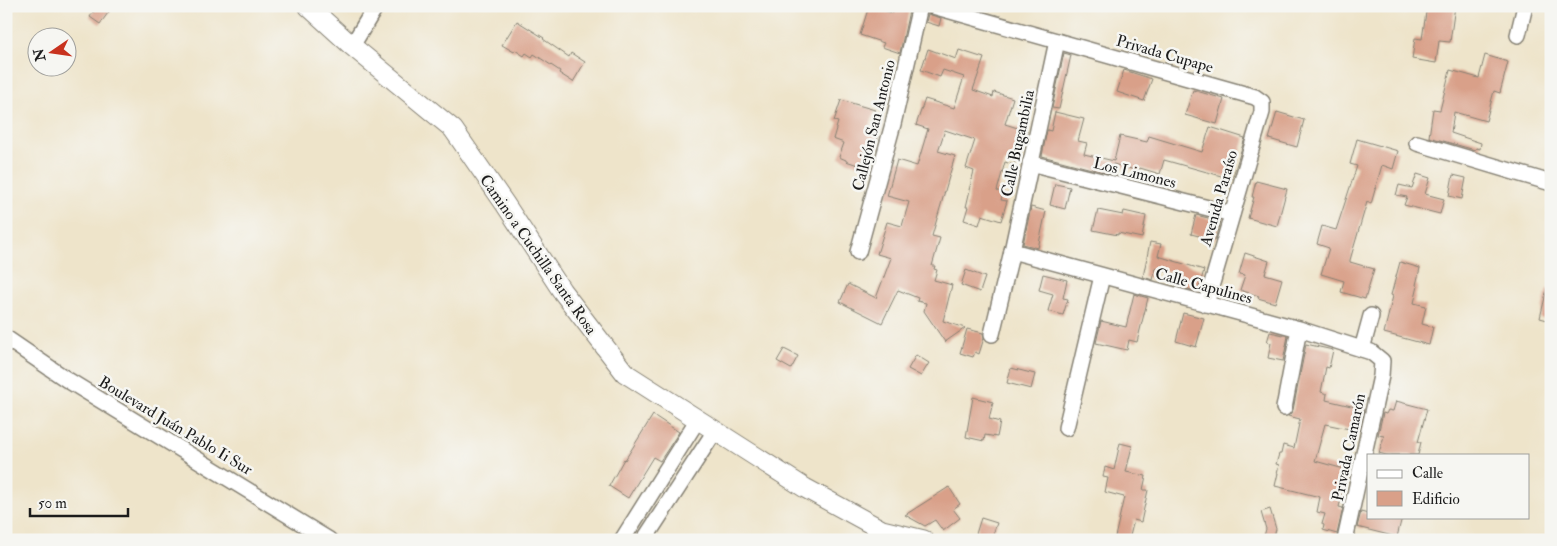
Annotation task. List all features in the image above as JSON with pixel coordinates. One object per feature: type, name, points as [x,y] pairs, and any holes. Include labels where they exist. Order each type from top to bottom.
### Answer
[{"type":"street","name":"Camino a Cuchilla Santa Rosa","points":[[308,6],[352,46],[452,129],[505,204],[562,291],[625,372],[804,488],[882,530],[924,540]]},
{"type":"street","points":[[352,46],[376,6]]},
{"type":"street","name":"Callejón San Antonio","points":[[858,252],[893,124],[920,6]]},
{"type":"street","name":"Privada Cupape","points":[[933,6],[1255,96],[1262,102]]},
{"type":"street","points":[[1518,35],[1525,6]]},
{"type":"street","name":"Calle Bugambilia","points":[[992,334],[1012,251],[1057,41]]},
{"type":"street","name":"Avenida Paraíso","points":[[1206,304],[1262,112],[1262,102]]},
{"type":"street","points":[[1417,144],[1551,183]]},
{"type":"street","name":"Los Limones","points":[[1030,164],[1232,214]]},
{"type":"street","name":"Calle Capulines","points":[[1012,251],[1299,329],[1371,352],[1382,361]]},
{"type":"street","points":[[1066,428],[1102,276]]},
{"type":"street","points":[[1362,349],[1371,316]]},
{"type":"street","points":[[1284,408],[1299,329]]},
{"type":"street","name":"Boulevard Juán Pablo Ii Sur","points":[[6,338],[66,379],[329,540]]},
{"type":"street","name":"Privada Camarón","points":[[1345,540],[1381,376],[1382,361]]},
{"type":"street","points":[[630,537],[698,420]]},
{"type":"street","points":[[644,540],[715,431]]},
{"type":"building","points":[[97,6],[113,6],[100,24],[90,17]]},
{"type":"building","points":[[869,6],[893,13],[896,6],[910,6],[900,53],[882,47],[884,43],[860,35]]},
{"type":"building","points":[[1427,6],[1455,6],[1450,42],[1439,41],[1436,63],[1412,59],[1415,38],[1422,39]]},
{"type":"building","points":[[928,14],[941,18],[939,26],[926,22]]},
{"type":"building","points":[[517,21],[569,57],[571,53],[585,62],[573,82],[534,54],[532,57],[526,53],[524,56],[502,45]]},
{"type":"building","points":[[928,49],[956,59],[959,50],[984,58],[973,90],[993,97],[994,92],[1013,98],[1005,124],[1027,131],[1014,165],[1005,162],[997,191],[1003,193],[1001,200],[1007,201],[1001,221],[982,215],[979,225],[964,220],[974,171],[966,168],[975,140],[945,130],[938,151],[955,156],[932,236],[940,238],[932,266],[935,266],[934,269],[937,270],[934,280],[952,285],[943,321],[965,328],[945,342],[924,311],[926,303],[917,301],[918,298],[898,290],[882,323],[840,302],[848,284],[876,298],[891,258],[877,254],[887,222],[902,226],[909,202],[887,196],[897,160],[917,166],[928,129],[916,125],[925,99],[954,108],[964,77],[943,70],[940,77],[921,70]]},
{"type":"building","points":[[1064,53],[1071,55],[1059,109],[1052,108]]},
{"type":"building","points":[[1485,55],[1508,62],[1500,93],[1494,91],[1486,121],[1454,112],[1451,133],[1481,143],[1480,149],[1476,148],[1475,150],[1429,137],[1433,109],[1440,110],[1450,70],[1479,78]]},
{"type":"building","points":[[1124,70],[1152,79],[1144,101],[1117,92]]},
{"type":"building","points":[[1193,90],[1224,99],[1217,124],[1185,115]]},
{"type":"building","points":[[841,100],[875,110],[868,133],[878,136],[875,147],[868,145],[861,166],[839,157],[844,143],[833,139],[838,122],[834,121]]},
{"type":"building","points":[[1055,112],[1084,119],[1078,141],[1087,143],[1084,154],[1114,161],[1120,136],[1147,142],[1149,136],[1202,152],[1210,127],[1245,138],[1232,179],[1164,160],[1160,174],[1140,168],[1139,171],[1113,164],[1111,174],[1042,156],[1047,130],[1051,131]]},
{"type":"building","points":[[1277,112],[1304,120],[1297,147],[1269,139]]},
{"type":"building","points":[[1357,139],[1398,151],[1393,169],[1382,165],[1371,204],[1367,202],[1350,260],[1350,262],[1374,269],[1365,299],[1341,292],[1344,281],[1321,274],[1329,248],[1317,244],[1322,226],[1336,230],[1357,166],[1350,164]]},
{"type":"building","points":[[1417,174],[1430,178],[1425,194],[1444,199],[1440,214],[1404,205],[1407,197],[1396,195],[1399,185],[1412,188]]},
{"type":"building","points":[[1453,175],[1466,178],[1462,199],[1449,196]]},
{"type":"building","points":[[1256,181],[1287,189],[1277,226],[1248,218]]},
{"type":"building","points":[[1055,184],[1070,187],[1065,209],[1050,205]]},
{"type":"building","points":[[1031,207],[1046,211],[1038,248],[1023,244]]},
{"type":"building","points":[[1098,210],[1123,215],[1124,211],[1146,216],[1142,238],[1093,230]]},
{"type":"building","points":[[1196,215],[1220,221],[1215,240],[1191,234]]},
{"type":"building","points":[[1150,242],[1161,244],[1158,256],[1204,270],[1198,292],[1174,285],[1178,275],[1156,268],[1153,280],[1143,277]]},
{"type":"building","points":[[1245,253],[1269,261],[1265,274],[1282,279],[1275,303],[1240,290],[1245,275],[1239,274]]},
{"type":"building","points":[[1400,262],[1420,268],[1414,303],[1426,306],[1422,324],[1433,327],[1429,345],[1384,333],[1393,296],[1391,295]]},
{"type":"building","points":[[966,270],[985,277],[980,292],[961,285]]},
{"type":"building","points":[[1043,274],[1067,280],[1063,298],[1068,299],[1063,315],[1048,311],[1053,294],[1039,290]]},
{"type":"building","points":[[1547,289],[1551,289],[1551,321],[1540,318]]},
{"type":"building","points":[[1134,294],[1148,298],[1137,342],[1129,340],[1127,350],[1096,343],[1101,321],[1126,327]]},
{"type":"building","points":[[1183,313],[1204,318],[1196,347],[1176,341]]},
{"type":"building","points":[[967,329],[983,333],[984,338],[979,354],[975,352],[973,357],[960,353]]},
{"type":"building","points":[[1270,332],[1288,336],[1283,361],[1268,358],[1271,343],[1267,342]]},
{"type":"building","points":[[1306,344],[1333,350],[1329,368],[1326,367],[1321,392],[1327,394],[1326,400],[1364,409],[1359,431],[1325,424],[1315,461],[1348,470],[1339,507],[1343,508],[1337,534],[1323,530],[1324,525],[1322,524],[1325,514],[1317,512],[1320,497],[1275,486],[1279,465],[1276,464],[1283,445],[1294,448],[1300,419],[1288,416],[1293,410]]},
{"type":"building","points":[[784,349],[798,356],[791,369],[777,361]]},
{"type":"building","points":[[916,355],[929,363],[921,376],[908,369]]},
{"type":"building","points":[[1011,368],[1035,374],[1031,389],[1007,383]]},
{"type":"building","points":[[973,397],[993,402],[989,419],[1000,422],[997,437],[985,435],[984,441],[966,437]]},
{"type":"building","points":[[1396,401],[1427,409],[1418,442],[1421,442],[1418,454],[1379,453],[1384,436],[1378,435],[1383,413],[1386,414],[1388,410],[1393,411]]},
{"type":"building","points":[[653,415],[679,432],[660,461],[653,457],[628,498],[609,486]]},
{"type":"building","points":[[1120,443],[1132,446],[1126,472],[1146,476],[1143,490],[1148,490],[1141,522],[1134,520],[1129,540],[1115,537],[1124,497],[1105,492],[1108,478],[1103,477],[1105,467],[1114,470]]},
{"type":"building","points":[[949,487],[960,504],[953,509],[960,518],[943,531],[935,520],[925,526],[905,515]]},
{"type":"building","points":[[1270,509],[1276,529],[1273,540],[1263,540],[1266,529],[1261,512]]},
{"type":"building","points":[[1361,512],[1367,514],[1367,518],[1402,518],[1397,537],[1357,527]]},
{"type":"building","points":[[981,518],[997,523],[992,537],[989,536],[988,540],[975,537]]}]
